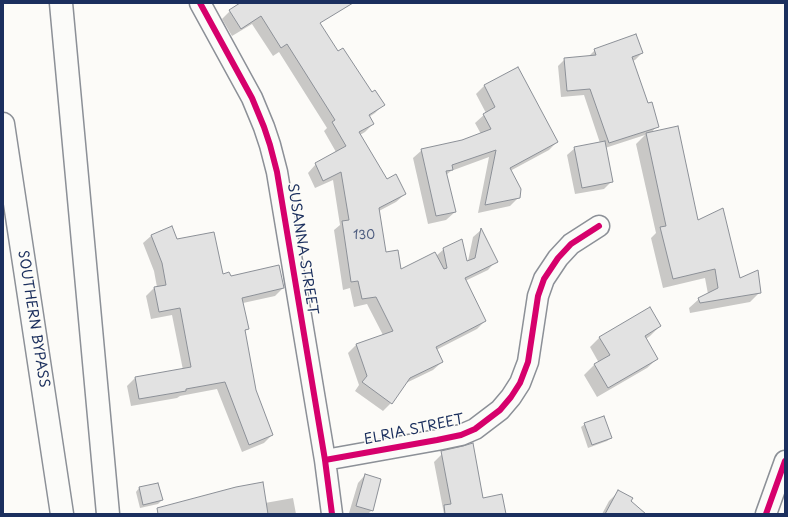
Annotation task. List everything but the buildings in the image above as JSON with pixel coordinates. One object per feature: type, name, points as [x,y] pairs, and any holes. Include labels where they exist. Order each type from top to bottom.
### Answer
[{"type":"highway","points":[[61,3],[108,514]]},
{"type":"highway","name":"SOUTHERN BYPASS","points":[[3,124],[62,514]]},
{"type":"street","name":"SUSANNA STREET","points":[[200,3],[252,98],[264,127],[278,172],[325,460],[332,514]]},
{"type":"street","name":"ELRIA STREET","points":[[325,460],[461,435],[475,429],[500,410],[520,382],[528,362],[538,296],[544,279],[558,258],[571,244],[599,226]]},
{"type":"street","points":[[766,514],[785,461]]},
{"type":"cycle path","points":[[200,3],[252,98],[264,127],[277,172],[325,460],[332,514]]},
{"type":"cycle path","points":[[325,460],[461,435],[475,429],[500,410],[520,383],[528,362],[538,296],[544,279],[558,258],[571,244],[599,226]]},
{"type":"cycle path","points":[[766,514],[785,461]]}]
